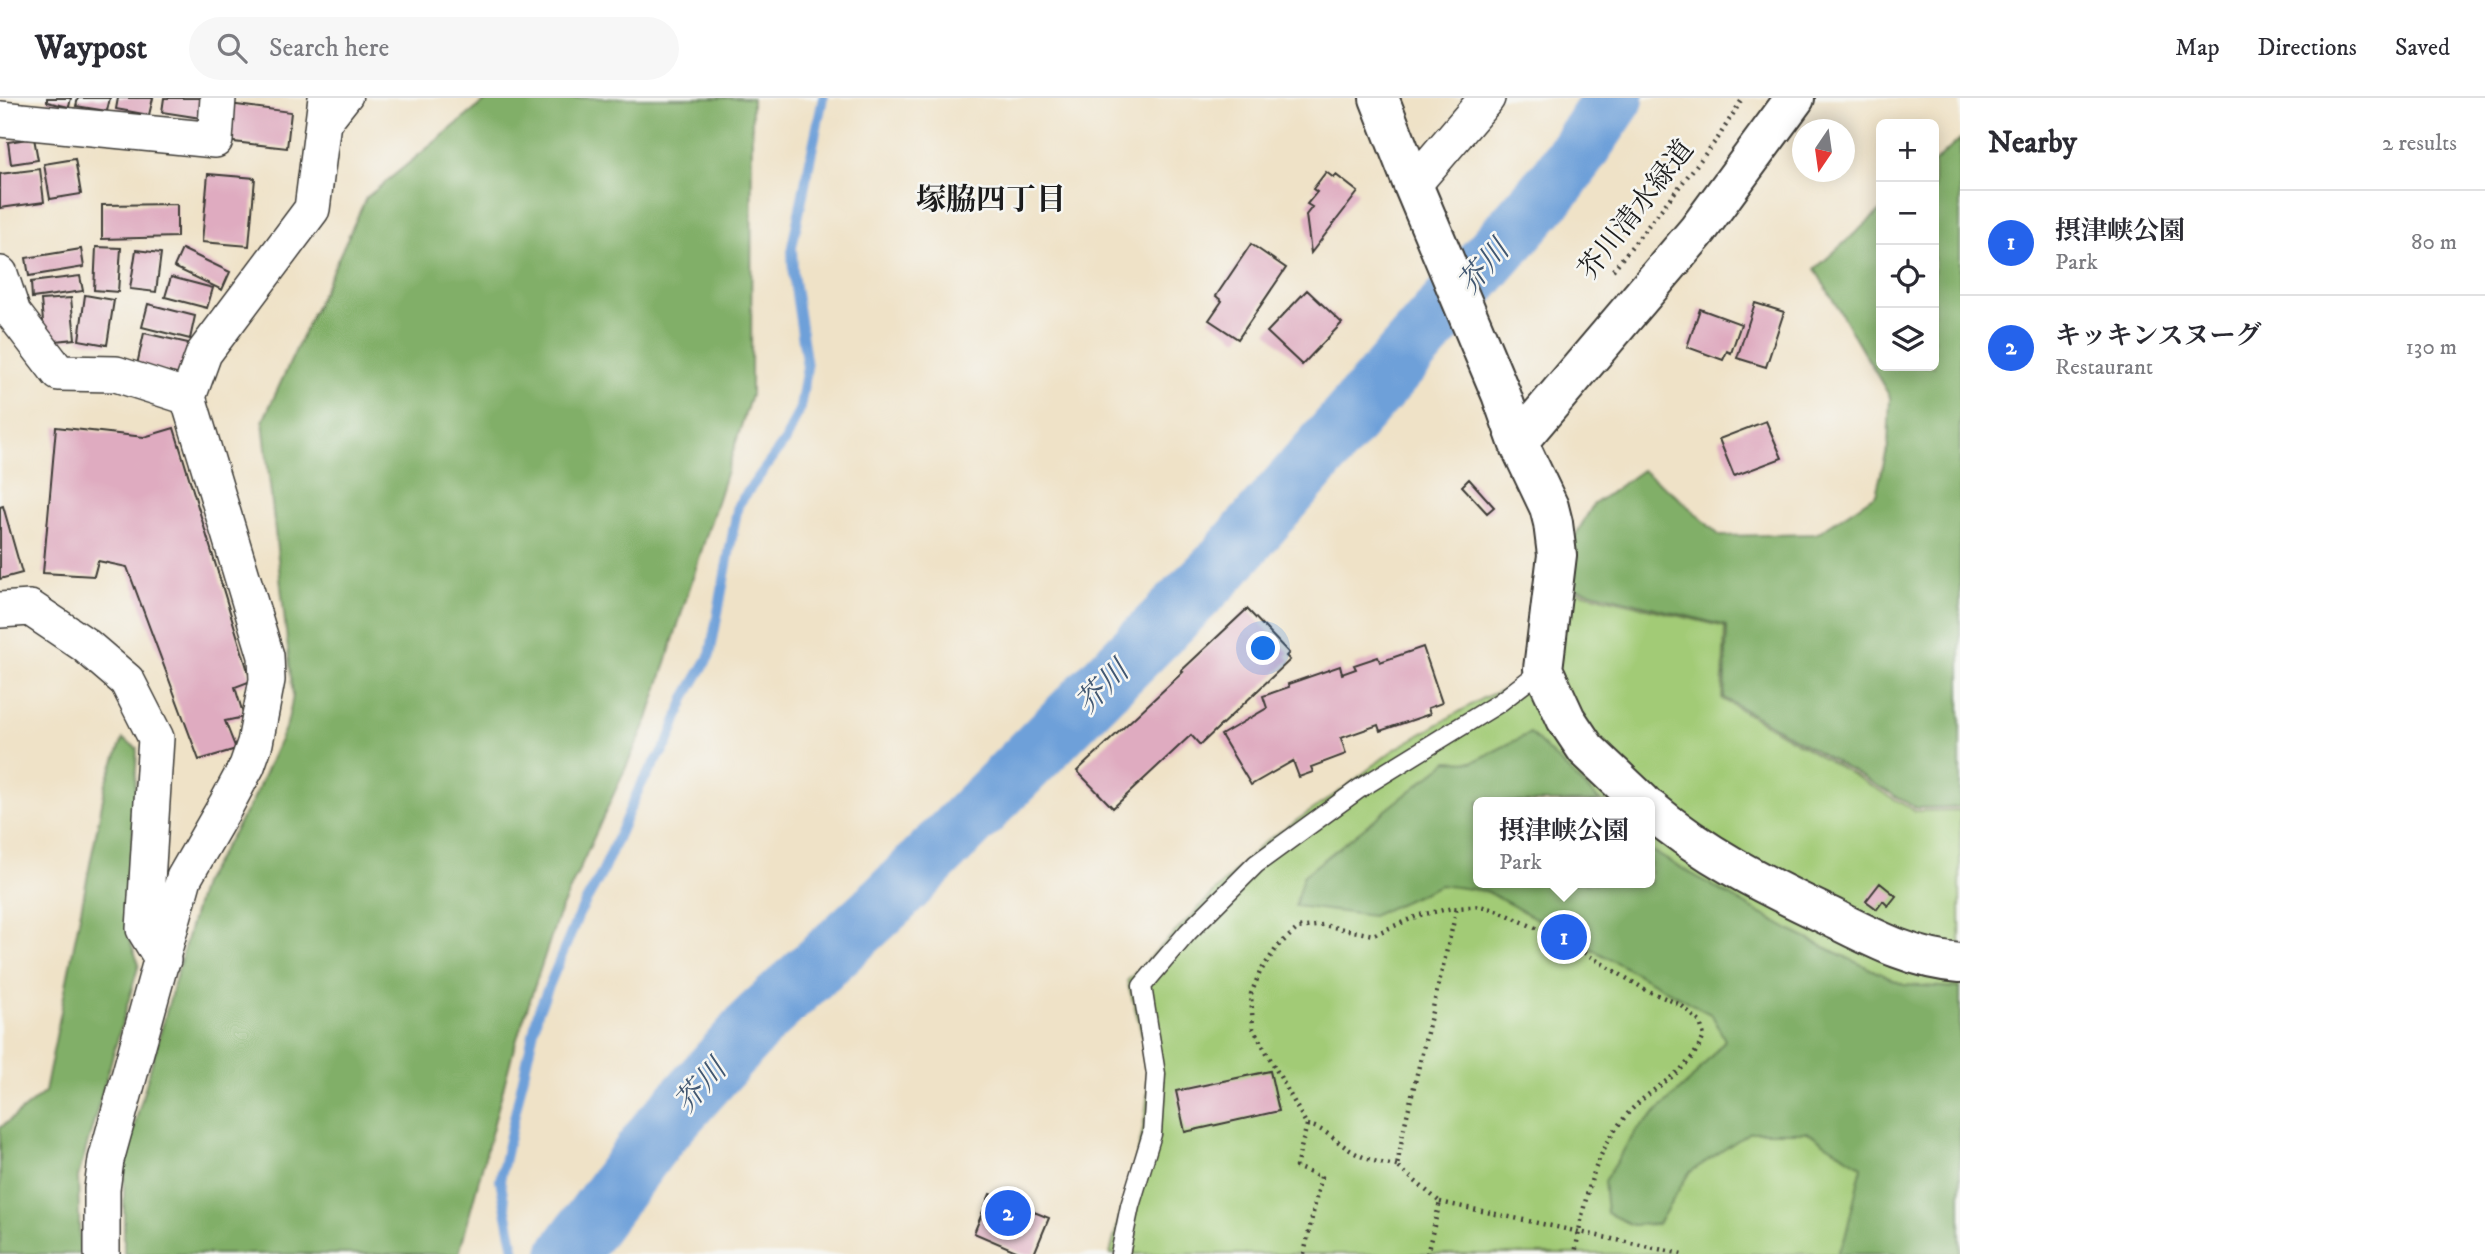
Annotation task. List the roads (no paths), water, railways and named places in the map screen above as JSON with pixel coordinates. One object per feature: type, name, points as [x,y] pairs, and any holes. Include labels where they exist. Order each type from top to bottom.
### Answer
[{"type":"street","points":[[0,119],[215,140],[218,98]]},
{"type":"street","points":[[102,1254],[102,1189],[106,1160],[184,878],[247,766],[255,743],[267,680],[266,656],[188,397],[204,353],[312,209],[326,98]]},
{"type":"street","points":[[1379,98],[1501,394],[1518,442],[1549,507],[1556,537],[1556,555],[1543,669],[1566,719],[1586,749],[1637,797]]},
{"type":"street","points":[[1416,191],[1487,98]]},
{"type":"street","points":[[1518,442],[1698,230],[1795,98]]},
{"type":"street","points":[[0,274],[13,313],[59,373],[116,374],[188,397]]},
{"type":"street","points":[[1501,394],[1530,401],[1558,394]]},
{"type":"street","points":[[0,610],[30,608],[85,645],[127,681],[156,738],[144,929],[163,960]]},
{"type":"street","points":[[1655,813],[1709,854],[1790,897],[1898,948],[1922,957],[1960,963]]},
{"type":"lane","points":[[321,139],[353,98]]},
{"type":"lane","points":[[1120,1254],[1130,1206],[1152,1134],[1156,1074],[1142,986],[1188,932],[1256,864],[1359,789],[1499,703],[1543,669]]},
{"type":"waterway","points":[[515,1254],[500,1180],[538,1012],[579,914],[602,873],[640,786],[668,743],[686,696],[710,655],[738,505],[785,441],[800,408],[807,367],[793,274],[792,247],[823,98]]},
{"type":"waterway","name":"芥川","points":[[568,1254],[657,1134],[760,1019],[889,900],[1219,569],[1560,178],[1614,98]]},
{"type":"place","name":"摂津峡公園","points":[[1564,937]]},
{"type":"place","name":"キッキンスヌーグ","points":[[1008,1213]]},
{"type":"district","name":"塚脇四丁目","points":[[991,199]]}]
